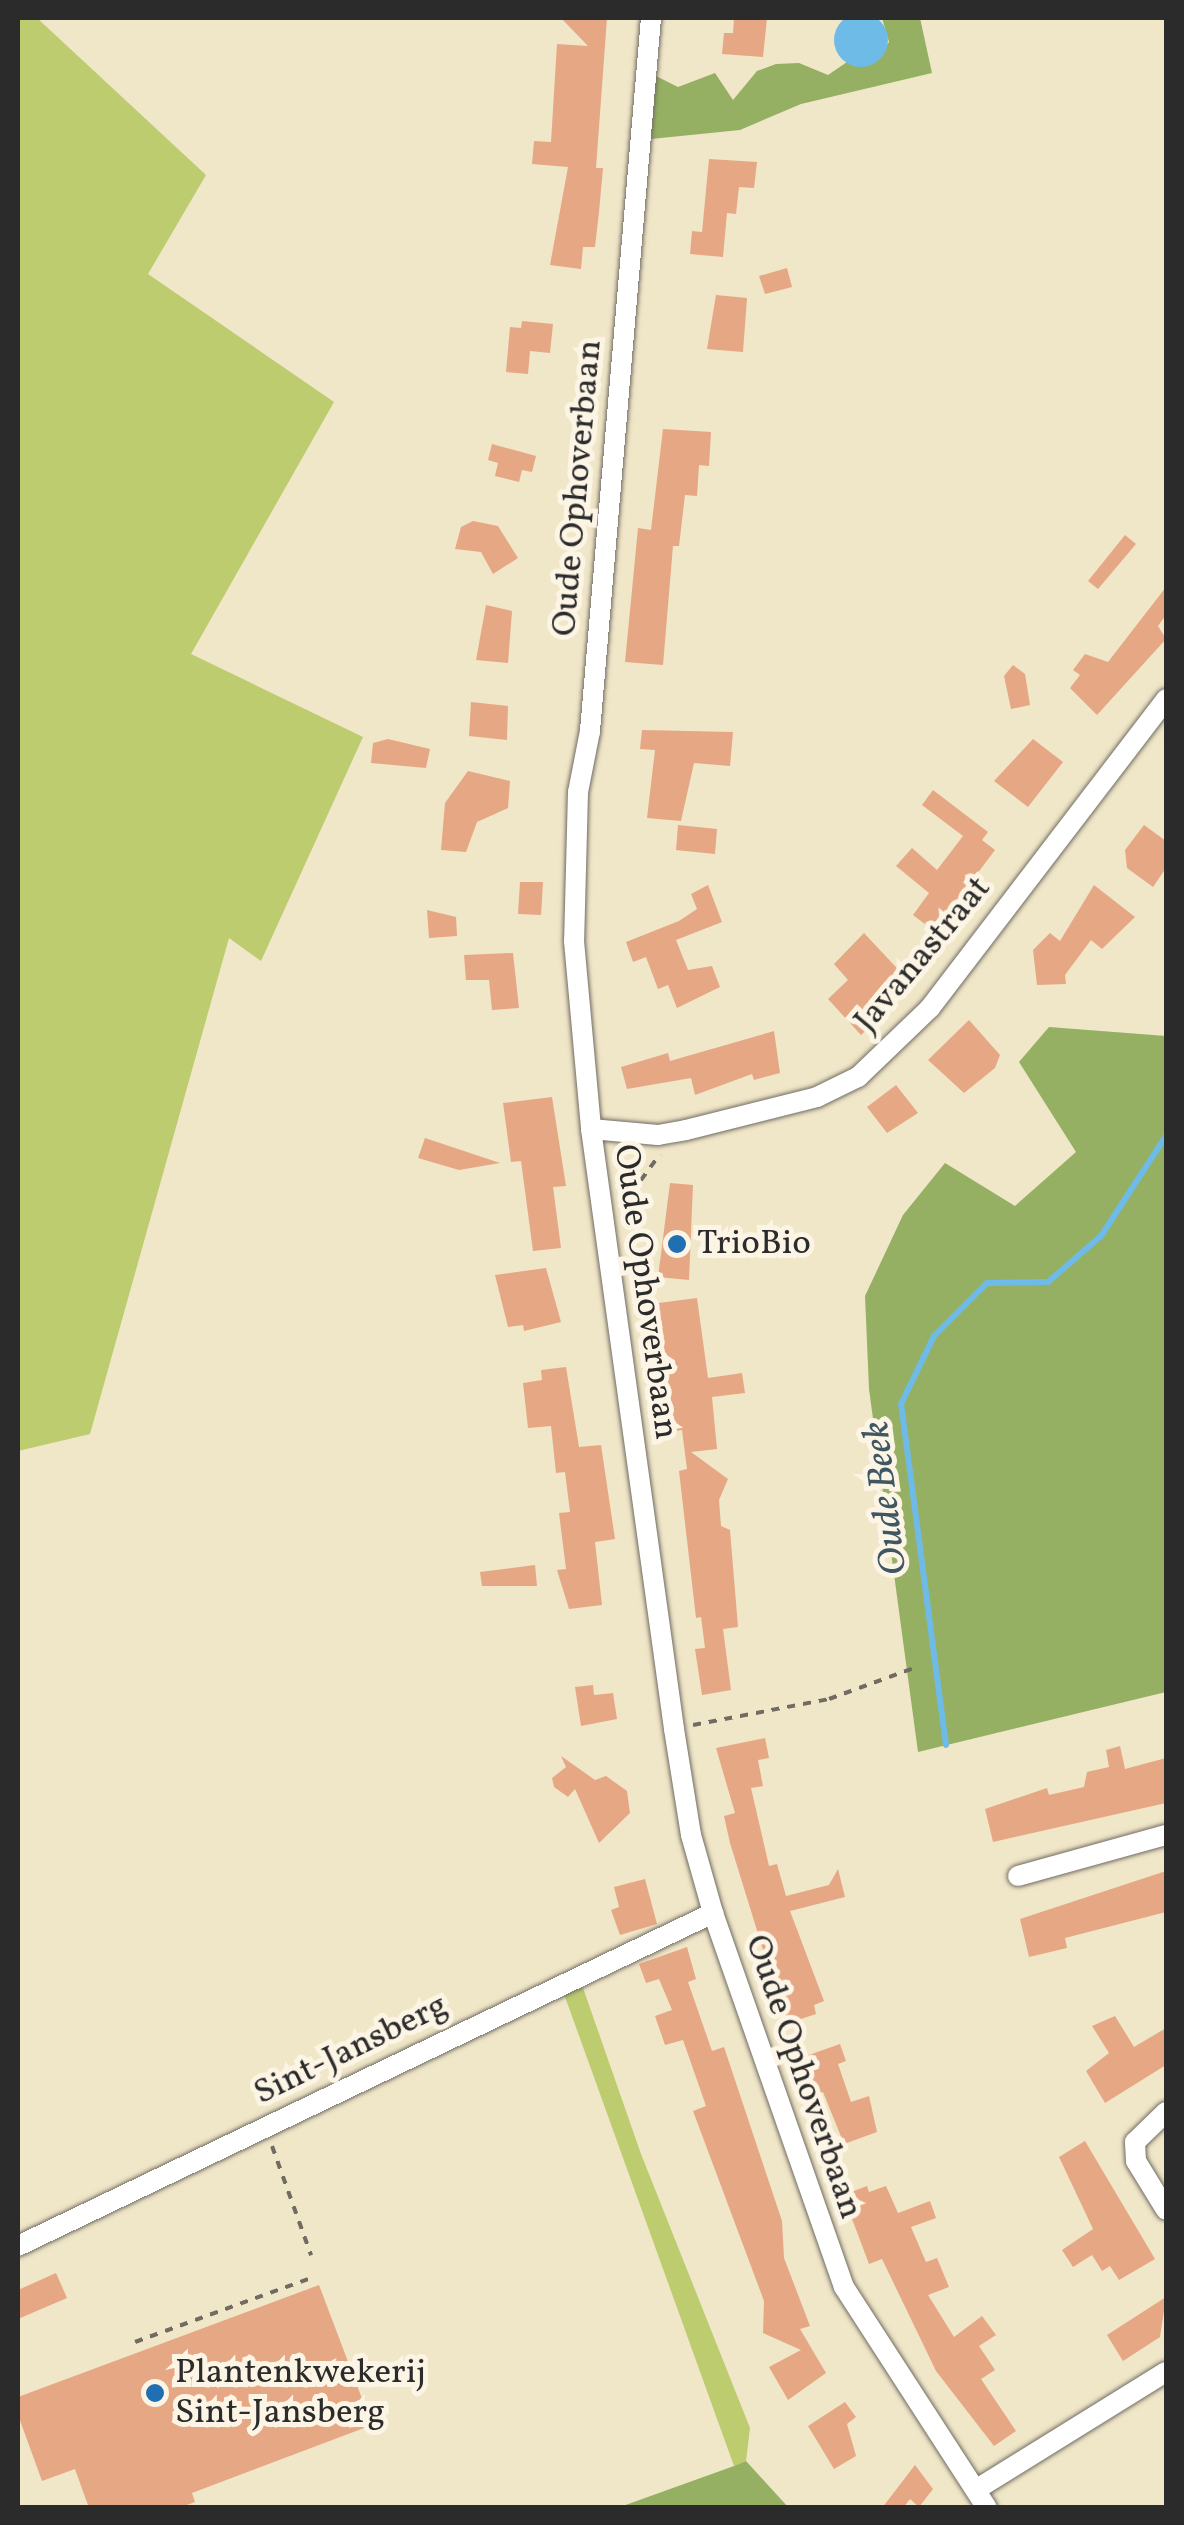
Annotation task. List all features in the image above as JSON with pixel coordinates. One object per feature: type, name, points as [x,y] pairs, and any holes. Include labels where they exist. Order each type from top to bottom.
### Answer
[{"type":"street","name":"Oude Ophoverbaan","points":[[651,18],[590,731],[578,792],[574,941],[590,1129],[674,1729],[691,1835],[713,1913],[844,2287],[982,2498]]},
{"type":"street","name":"Javanastraat","points":[[590,1129],[658,1135],[817,1097],[886,1054],[930,1008],[1166,699]]},
{"type":"street","points":[[1018,1876],[1166,1835]]},
{"type":"street","name":"Sint-Jansberg","points":[[18,2246],[713,1913]]},
{"type":"street","points":[[1166,2112],[1135,2142],[1136,2160],[1166,2210]]},
{"type":"street","points":[[982,2498],[1166,2372]]},
{"type":"path","points":[[620,1211],[642,1171],[686,1130]]},
{"type":"path","points":[[674,1729],[829,1699],[843,1688],[914,1668]]},
{"type":"path","points":[[263,2128],[311,2256]]},
{"type":"path","points":[[135,2342],[311,2278]]},
{"type":"green space","points":[[18,18],[37,18],[206,175],[148,274],[334,402],[191,654],[363,737],[261,961],[229,938],[90,1434],[18,1451]]},
{"type":"green space","points":[[882,18],[920,18],[932,73],[801,104],[740,130],[651,139],[656,76],[678,87],[715,73],[733,100],[757,71],[776,64],[799,63],[828,75],[847,62],[875,62],[889,42]]},
{"type":"green space","points":[[1049,1027],[1166,1036],[1166,1692],[918,1752],[869,1389],[865,1296],[903,1215],[945,1163],[1015,1206],[1076,1152],[1019,1062]]},
{"type":"green space","points":[[582,1985],[641,2154],[750,2428],[746,2461],[734,2466],[564,1994]]},
{"type":"green space","points":[[746,2461],[788,2507],[620,2507],[734,2466]]},
{"type":"water","points":[[861,13],[880,21],[888,40],[880,59],[861,67],[842,59],[834,40],[842,21]]},
{"type":"building","points":[[561,18],[607,18],[596,168],[603,168],[599,212],[595,247],[583,247],[581,269],[550,265],[568,167],[532,164],[534,141],[551,142],[557,44],[588,46]]},
{"type":"building","points":[[734,18],[767,18],[763,57],[722,54],[724,33],[733,33]]},
{"type":"building","points":[[709,159],[757,162],[754,188],[739,187],[736,214],[727,213],[723,257],[690,254],[692,231],[702,232]]},
{"type":"building","points":[[787,268],[792,287],[765,294],[759,276]]},
{"type":"building","points":[[716,295],[747,298],[743,352],[707,349]]},
{"type":"building","points":[[522,321],[553,324],[550,353],[530,351],[528,374],[506,372],[510,327],[521,328]]},
{"type":"building","points":[[663,429],[711,432],[709,466],[699,465],[697,496],[685,495],[679,546],[673,546],[663,665],[625,662],[638,528],[651,530]]},
{"type":"building","points":[[492,444],[536,456],[532,472],[522,470],[519,482],[495,476],[498,463],[488,460]]},
{"type":"building","points":[[473,521],[498,526],[518,558],[493,574],[481,552],[455,549],[461,527]]},
{"type":"building","points":[[1125,535],[1136,544],[1098,589],[1088,581]]},
{"type":"building","points":[[1166,587],[1166,615],[1158,626],[1166,639],[1097,715],[1070,688],[1080,675],[1073,670],[1085,654],[1108,662]]},
{"type":"building","points":[[486,605],[512,611],[508,663],[476,660]]},
{"type":"building","points":[[1013,665],[1025,674],[1030,705],[1011,709],[1004,676]]},
{"type":"building","points":[[471,702],[508,706],[507,740],[469,736]]},
{"type":"building","points":[[642,730],[733,732],[730,766],[694,763],[681,821],[647,818],[655,750],[640,749]]},
{"type":"building","points":[[388,739],[430,749],[426,768],[371,763],[373,743]]},
{"type":"building","points":[[1033,739],[1063,762],[1028,807],[994,781]]},
{"type":"building","points":[[468,771],[510,781],[508,808],[477,822],[466,852],[441,850],[445,803]]},
{"type":"building","points":[[933,790],[988,832],[982,840],[995,850],[934,931],[913,915],[929,893],[896,866],[912,848],[937,870],[963,836],[922,805]]},
{"type":"building","points":[[678,825],[717,829],[715,854],[676,850]]},
{"type":"building","points":[[1144,825],[1166,841],[1166,868],[1153,887],[1127,868],[1125,850]]},
{"type":"building","points":[[520,882],[543,882],[541,915],[518,914]]},
{"type":"building","points":[[708,885],[722,922],[676,940],[688,970],[712,966],[720,987],[677,1008],[668,985],[658,989],[646,957],[633,962],[626,942],[679,921],[697,909],[691,894]]},
{"type":"building","points":[[1094,885],[1135,917],[1102,949],[1091,940],[1065,975],[1066,984],[1037,985],[1033,950],[1050,933],[1060,941]]},
{"type":"building","points":[[427,910],[456,917],[457,936],[429,938]]},
{"type":"building","points":[[864,933],[908,980],[891,996],[892,1007],[861,1035],[828,999],[848,980],[834,964]]},
{"type":"building","points":[[513,953],[519,1008],[492,1010],[489,980],[466,980],[464,955]]},
{"type":"building","points":[[969,1020],[1000,1055],[995,1068],[964,1093],[928,1060]]},
{"type":"building","points":[[774,1031],[780,1073],[754,1080],[752,1074],[695,1095],[691,1078],[627,1089],[621,1067],[668,1053],[670,1061]]},
{"type":"building","points":[[896,1085],[918,1113],[887,1133],[867,1107]]},
{"type":"building","points":[[552,1097],[566,1186],[553,1187],[561,1248],[533,1251],[521,1161],[511,1162],[503,1103]]},
{"type":"building","points":[[425,1138],[500,1163],[459,1170],[418,1158]]},
{"type":"building","name":"TrioBio","points":[[670,1183],[693,1185],[689,1280],[658,1277]]},
{"type":"building","points":[[546,1268],[561,1322],[524,1331],[523,1325],[508,1327],[495,1275]]},
{"type":"building","points":[[697,1298],[708,1378],[742,1373],[745,1393],[712,1397],[717,1449],[691,1452],[728,1479],[719,1500],[721,1526],[730,1530],[738,1627],[723,1629],[731,1690],[702,1695],[695,1649],[705,1648],[701,1617],[696,1618],[679,1471],[687,1469],[682,1430],[675,1431],[670,1391],[661,1392],[651,1304]]},
{"type":"building","points":[[566,1367],[579,1447],[601,1445],[615,1539],[595,1542],[602,1605],[569,1609],[557,1570],[566,1569],[559,1513],[570,1512],[565,1472],[556,1473],[551,1426],[528,1428],[523,1383],[542,1380],[541,1370]]},
{"type":"building","points":[[535,1565],[537,1586],[482,1586],[480,1572]]},
{"type":"building","points":[[593,1685],[594,1695],[613,1693],[617,1719],[581,1726],[575,1687]]},
{"type":"building","points":[[765,1738],[769,1758],[758,1760],[763,1786],[751,1788],[769,1866],[777,1864],[786,1896],[829,1885],[838,1869],[845,1897],[790,1911],[824,2001],[814,2005],[816,2014],[786,2024],[730,1843],[724,1816],[735,1813],[716,1748]]},
{"type":"building","points":[[1120,1746],[1125,1769],[1166,1758],[1166,1803],[993,1842],[985,1809],[1047,1788],[1049,1795],[1084,1787],[1087,1772],[1109,1767],[1106,1750]]},
{"type":"building","points":[[561,1756],[595,1780],[606,1776],[627,1791],[630,1813],[599,1843],[575,1789],[568,1797],[554,1787],[552,1778],[566,1767]]},
{"type":"building","points":[[1166,1871],[1166,1912],[1065,1938],[1067,1948],[1029,1957],[1020,1919]]},
{"type":"building","points":[[645,1879],[657,1924],[620,1935],[611,1910],[619,1907],[614,1887]]},
{"type":"building","points":[[687,1947],[696,1979],[688,1982],[712,2051],[724,2047],[782,2221],[784,2258],[810,2326],[800,2329],[826,2373],[788,2400],[769,2367],[801,2350],[763,2333],[764,2301],[693,2111],[706,2106],[683,2040],[665,2045],[655,2016],[672,2010],[659,1979],[646,1983],[639,1964]]},
{"type":"building","points":[[1115,2016],[1134,2047],[1166,2028],[1166,2065],[1105,2103],[1086,2071],[1109,2053],[1092,2026]]},
{"type":"building","points":[[840,2044],[846,2061],[838,2064],[851,2102],[869,2096],[877,2132],[844,2144],[823,2092],[814,2095],[806,2056]]},
{"type":"building","points":[[1085,2141],[1155,2259],[1119,2280],[1110,2266],[1102,2271],[1092,2255],[1073,2267],[1062,2250],[1093,2229],[1059,2157]]},
{"type":"building","points":[[867,2186],[869,2192],[886,2186],[898,2213],[930,2201],[936,2218],[911,2227],[926,2262],[937,2258],[949,2287],[928,2295],[954,2337],[982,2316],[996,2335],[979,2346],[995,2370],[981,2379],[1016,2431],[994,2446],[936,2371],[882,2259],[869,2264],[843,2195]]},
{"type":"building","points":[[56,2273],[67,2298],[18,2319],[18,2290]]},
{"type":"building","points":[[319,2285],[372,2425],[192,2493],[195,2502],[179,2508],[89,2508],[75,2469],[42,2481],[18,2415],[18,2397]]},
{"type":"building","points":[[1166,2297],[1160,2337],[1123,2361],[1107,2335]]},
{"type":"building","points":[[845,2402],[856,2417],[847,2424],[856,2456],[834,2469],[808,2426]]},
{"type":"building","points":[[915,2465],[933,2489],[919,2507],[910,2499],[903,2508],[882,2508]]},
{"type":"waterway","name":"Oude Beek","points":[[946,1745],[901,1404],[934,1336],[987,1283],[1048,1282],[1101,1236],[1166,1136]]},
{"type":"place","name":"TrioBio","points":[[677,1244]]},
{"type":"place","name":"Plantenkwekerij Sint-Jansberg","points":[[155,2393]]}]
